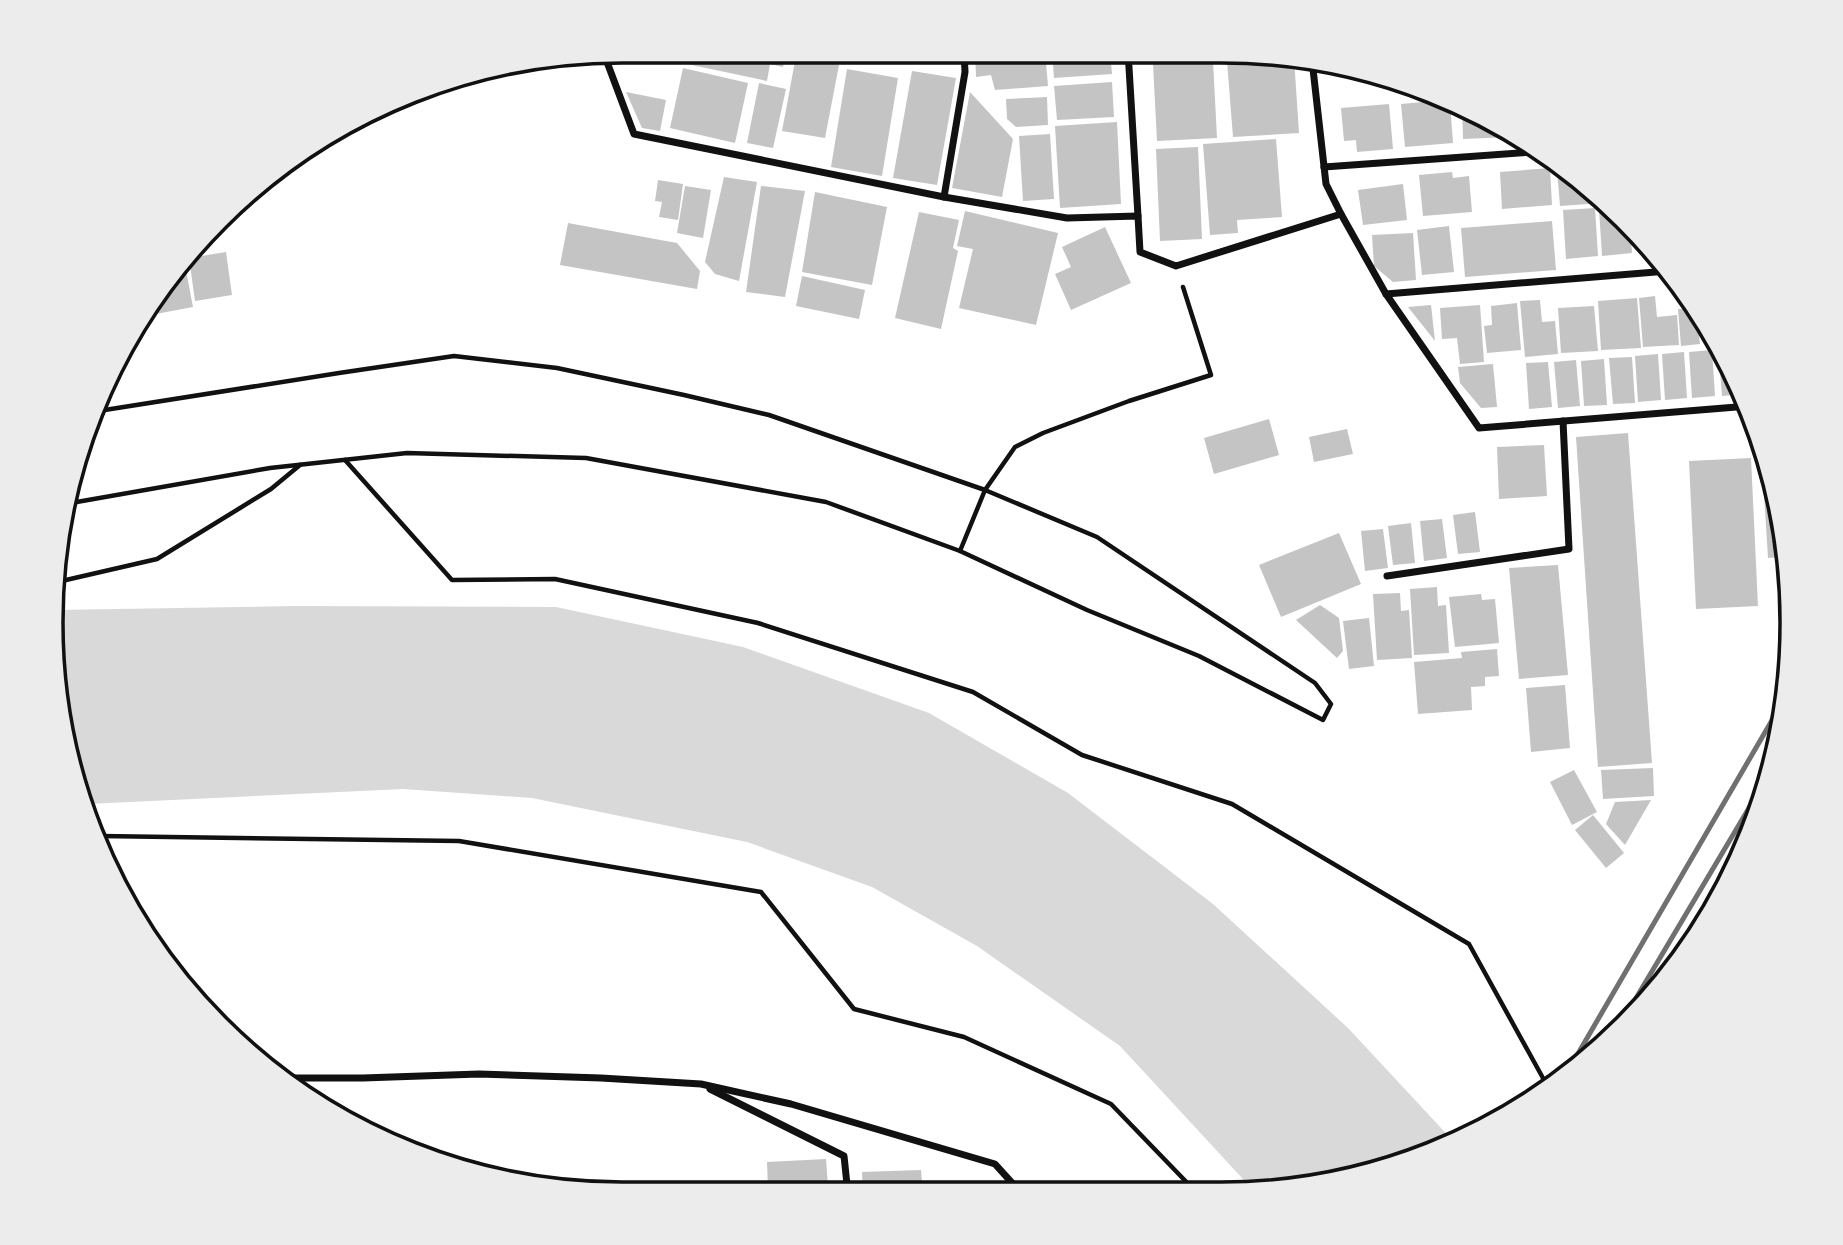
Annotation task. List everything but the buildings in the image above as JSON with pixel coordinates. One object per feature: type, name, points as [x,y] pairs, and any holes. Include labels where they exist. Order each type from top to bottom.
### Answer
[{"type":"street","points":[[608,63],[634,134],[944,197],[1067,218],[1138,216]]},
{"type":"street","points":[[944,197],[965,63]]},
{"type":"street","points":[[1129,63],[1140,252],[1176,266],[1341,214]]},
{"type":"street","points":[[1313,71],[1326,184],[1385,294],[1479,428],[1737,407]]},
{"type":"street","points":[[1324,167],[1524,153]]},
{"type":"street","points":[[1385,294],[1656,272]]},
{"type":"street","points":[[1387,576],[1569,549],[1563,421]]},
{"type":"street","points":[[298,1078],[479,1074],[701,1084],[791,1104],[995,1164],[1011,1182]]},
{"type":"street","points":[[701,1084],[844,1156],[847,1182]]},
{"type":"path","points":[[960,551],[985,490],[1015,447],[1043,433],[1129,401],[1210,375],[1176,266]]},
{"type":"path","points":[[77,502],[270,468],[407,453],[586,458],[826,502],[960,551],[1087,610],[1199,656],[1323,720],[1331,704],[1315,683],[1097,537],[985,490],[769,415],[557,368],[454,356],[105,410]]},
{"type":"path","points":[[345,460],[452,580],[555,579],[758,623],[973,692],[1082,755],[1232,804],[1469,944],[1543,1079]]},
{"type":"path","points":[[65,580],[157,558],[271,489],[300,465]]},
{"type":"path","points":[[106,836],[459,841],[761,892],[854,1009],[964,1037],[1111,1104],[1186,1182]]},
{"type":"shaded area","points":[[295,606],[556,607],[743,647],[929,713],[1068,793],[1213,904],[1348,1028],[1446,1134],[1365,1163],[1294,1177],[1245,1181],[1120,1046],[977,946],[872,887],[747,842],[532,798],[403,789],[94,804],[82,767],[68,696],[63,610]]},
{"type":"railway","points":[[1580,1051],[1771,723]]},
{"type":"railway","points":[[1639,993],[1746,814]]}]
